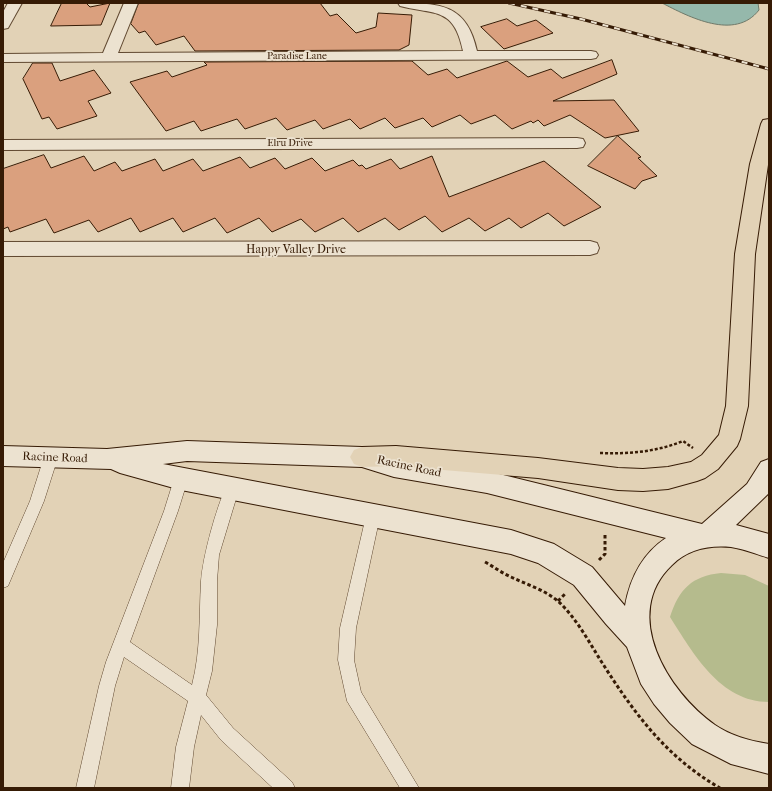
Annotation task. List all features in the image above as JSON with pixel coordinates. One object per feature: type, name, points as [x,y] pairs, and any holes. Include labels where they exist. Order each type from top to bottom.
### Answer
[{"type":"highway","points":[[362,457],[396,456],[538,468],[618,479],[643,480],[668,478],[697,471],[710,462],[729,439],[737,406],[745,254],[759,164],[769,124]]},
{"type":"street","points":[[108,57],[131,3]]},
{"type":"street","points":[[405,3],[432,8],[451,14],[463,27],[468,39],[471,56]]},
{"type":"street","points":[[3,25],[10,6]]},
{"type":"street","name":"Paradise Lane","points":[[3,58],[590,55]]},
{"type":"street","name":"Elru Drive","points":[[3,145],[577,143]]},
{"type":"street","name":"Happy Valley Drive","points":[[3,249],[590,248]]},
{"type":"street","name":"Racine Road","points":[[3,456],[107,459],[187,451],[362,457],[394,467],[487,482],[706,535]]},
{"type":"street","name":"Racine Road","points":[[107,459],[181,479],[511,542],[545,553],[583,576],[615,615],[638,638]]},
{"type":"street","points":[[706,535],[755,495],[765,481],[769,469]]},
{"type":"street","points":[[769,546],[739,536],[706,535],[678,544],[658,559],[643,581],[636,608],[638,638],[651,675],[675,709],[708,738],[747,756],[769,759]]},
{"type":"lane","points":[[4,577],[37,501],[51,458]]},
{"type":"lane","points":[[85,788],[107,686],[120,645],[171,511],[181,479]]},
{"type":"lane","points":[[180,788],[185,747],[190,724],[199,699],[204,671],[209,625],[209,581],[212,555],[232,489]]},
{"type":"lane","points":[[373,516],[348,628],[346,660],[353,695],[410,788]]},
{"type":"lane","points":[[120,645],[199,699],[227,734],[286,788]]},
{"type":"path","points":[[597,452],[647,452],[671,446],[683,440]]},
{"type":"path","points":[[514,578],[534,585],[562,606],[580,628],[648,729],[704,780],[720,788]]},
{"type":"green space","points":[[721,573],[745,575],[769,586],[769,702],[752,700],[736,694],[722,685],[699,660],[670,617],[682,592],[688,586],[702,577]]},
{"type":"shaded area","points":[[662,3],[758,3],[759,10],[749,19],[738,24],[725,25],[698,20]]},
{"type":"building","points":[[62,3],[86,3],[90,7],[110,3],[101,25],[51,26]]},
{"type":"building","points":[[139,3],[320,3],[330,16],[337,14],[356,33],[376,27],[378,13],[412,15],[409,45],[399,50],[195,51],[184,36],[156,45],[145,31],[139,33],[131,24]]},
{"type":"building","points":[[507,19],[517,26],[536,20],[553,33],[504,49],[481,27]]},
{"type":"building","points":[[612,60],[617,74],[553,101],[614,100],[639,131],[605,138],[570,115],[544,126],[538,120],[533,123],[531,121],[512,129],[495,115],[471,124],[460,115],[432,127],[423,118],[395,128],[385,118],[360,129],[350,119],[323,129],[315,120],[287,130],[276,118],[245,129],[237,119],[201,131],[194,121],[166,131],[130,82],[167,71],[172,77],[207,65],[204,62],[412,61],[428,75],[447,69],[457,78],[507,61],[528,77],[551,69],[562,78]]},
{"type":"building","points":[[33,63],[52,63],[60,81],[94,70],[111,93],[88,101],[97,116],[57,129],[49,117],[42,119],[23,79]]},
{"type":"building","points":[[618,136],[641,157],[638,158],[657,176],[642,181],[635,189],[588,166]]},
{"type":"building","points":[[44,155],[51,168],[84,156],[94,171],[115,162],[122,171],[155,159],[163,171],[193,159],[203,171],[240,157],[250,168],[275,158],[285,169],[312,158],[325,171],[353,160],[359,166],[362,165],[366,169],[391,159],[400,169],[432,156],[449,197],[544,161],[601,207],[564,226],[548,213],[521,228],[509,218],[485,231],[469,218],[442,232],[425,216],[399,230],[385,218],[358,232],[343,218],[315,232],[301,219],[272,232],[259,218],[227,233],[215,218],[183,232],[173,218],[140,232],[131,218],[98,232],[89,220],[54,233],[46,219],[10,232],[8,227],[3,229],[3,169]]},
{"type":"railway","points":[[509,3],[581,19],[769,69]]}]
